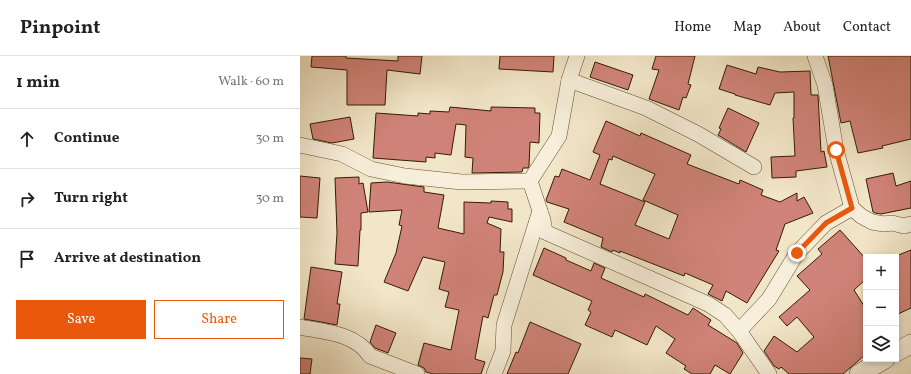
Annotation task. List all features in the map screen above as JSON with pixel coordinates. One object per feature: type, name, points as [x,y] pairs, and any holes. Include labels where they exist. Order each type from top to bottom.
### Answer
[{"type":"street","points":[[530,182],[559,136],[568,80],[577,56]]},
{"type":"street","points":[[815,56],[825,85],[836,150],[852,208],[861,216],[872,222],[884,224],[892,223],[904,226],[911,224]]},
{"type":"street","points":[[568,80],[646,108],[698,134],[754,167]]},
{"type":"street","points":[[300,145],[342,154],[371,169],[405,176],[462,182],[530,182]]},
{"type":"street","points":[[530,182],[540,211],[545,232],[708,304],[724,315],[739,331],[770,374]]},
{"type":"street","points":[[739,331],[769,299],[797,253],[826,223],[852,208]]},
{"type":"street","points":[[494,374],[503,352],[504,325],[540,211]]},
{"type":"street","points":[[300,327],[349,338],[366,350],[370,356],[417,374]]},
{"type":"street","points":[[899,350],[911,344]]},
{"type":"street","points":[[859,374],[880,362]]},
{"type":"building","points":[[312,56],[346,56],[346,58],[398,61],[398,56],[422,56],[420,74],[387,70],[385,105],[347,105],[347,70],[311,67]]},
{"type":"building","points":[[500,56],[554,56],[553,72],[499,69]]},
{"type":"building","points":[[656,56],[695,56],[688,84],[691,85],[686,98],[683,97],[679,110],[649,99],[659,70],[652,69]]},
{"type":"building","points":[[828,56],[911,56],[911,139],[882,146],[883,148],[858,153],[850,121],[841,123]]},
{"type":"building","points":[[595,62],[633,75],[628,90],[590,77]]},
{"type":"building","points":[[727,65],[756,74],[758,67],[780,72],[810,71],[811,95],[818,95],[821,152],[824,151],[827,167],[796,171],[796,177],[772,178],[771,157],[795,156],[793,118],[794,92],[775,93],[770,105],[719,89]]},
{"type":"building","points":[[450,107],[491,111],[491,107],[535,108],[535,113],[540,113],[539,143],[530,142],[528,168],[523,168],[522,172],[472,173],[473,158],[465,157],[466,125],[456,124],[451,155],[435,153],[435,158],[426,157],[426,162],[373,158],[376,113],[418,116],[418,113],[430,114],[430,111],[449,112]]},
{"type":"building","points":[[728,108],[759,123],[746,152],[718,135],[721,129],[719,128]]},
{"type":"building","points":[[350,117],[354,139],[332,143],[313,139],[310,124]]},
{"type":"building","points":[[606,121],[640,136],[641,133],[691,155],[687,164],[739,184],[740,180],[763,190],[761,195],[780,202],[797,193],[797,201],[804,197],[813,213],[785,224],[776,250],[779,251],[747,303],[726,291],[722,301],[708,294],[713,285],[685,273],[684,276],[620,251],[620,253],[613,250],[612,252],[601,247],[603,238],[564,222],[569,209],[547,202],[546,200],[555,176],[559,177],[562,169],[590,180],[600,155],[593,152]],"holes":[[[613,156],[655,174],[643,200],[678,215],[669,239],[635,225],[645,202],[600,184],[609,159],[612,160]]]},
{"type":"building","points":[[893,173],[896,186],[911,181],[911,208],[881,214],[875,213],[873,212],[866,179]]},
{"type":"building","points":[[300,176],[320,178],[317,218],[300,217]]},
{"type":"building","points":[[359,177],[359,184],[363,183],[368,212],[361,213],[358,266],[335,264],[337,233],[335,178]]},
{"type":"building","points":[[387,182],[424,187],[424,192],[444,195],[438,228],[464,234],[464,202],[508,202],[508,209],[512,209],[512,222],[489,217],[487,223],[501,229],[500,252],[504,252],[503,272],[497,295],[494,295],[488,318],[483,316],[475,359],[485,362],[481,374],[433,374],[426,372],[424,368],[418,365],[424,343],[451,350],[459,310],[445,307],[449,292],[439,289],[445,262],[423,257],[408,291],[384,282],[396,253],[402,226],[399,225],[402,210],[369,212],[371,183]]},
{"type":"building","points":[[840,230],[863,256],[863,282],[854,290],[863,304],[863,357],[843,374],[789,374],[781,367],[779,369],[774,366],[764,351],[774,336],[797,352],[814,337],[797,317],[787,326],[779,317],[810,290],[797,276],[822,254],[818,249]]},
{"type":"building","points":[[544,248],[591,271],[594,263],[605,268],[601,278],[644,297],[645,294],[688,315],[693,308],[711,320],[708,325],[737,343],[743,353],[730,374],[715,365],[710,374],[692,374],[684,369],[686,366],[666,353],[675,339],[656,326],[647,345],[615,330],[612,337],[585,325],[591,312],[588,310],[592,301],[533,275]]},
{"type":"building","points":[[911,250],[911,308],[899,314],[899,290],[899,255]]},
{"type":"building","points":[[311,267],[342,272],[337,304],[340,304],[337,325],[304,319]]},
{"type":"building","points":[[530,322],[581,344],[568,374],[507,374],[516,352],[518,353]]},
{"type":"building","points":[[376,325],[396,333],[388,353],[375,348],[370,342]]},
{"type":"building","points":[[300,358],[312,359],[310,374],[300,374]]},
{"type":"route","points":[[797,253],[826,223],[852,208],[836,150]]}]
